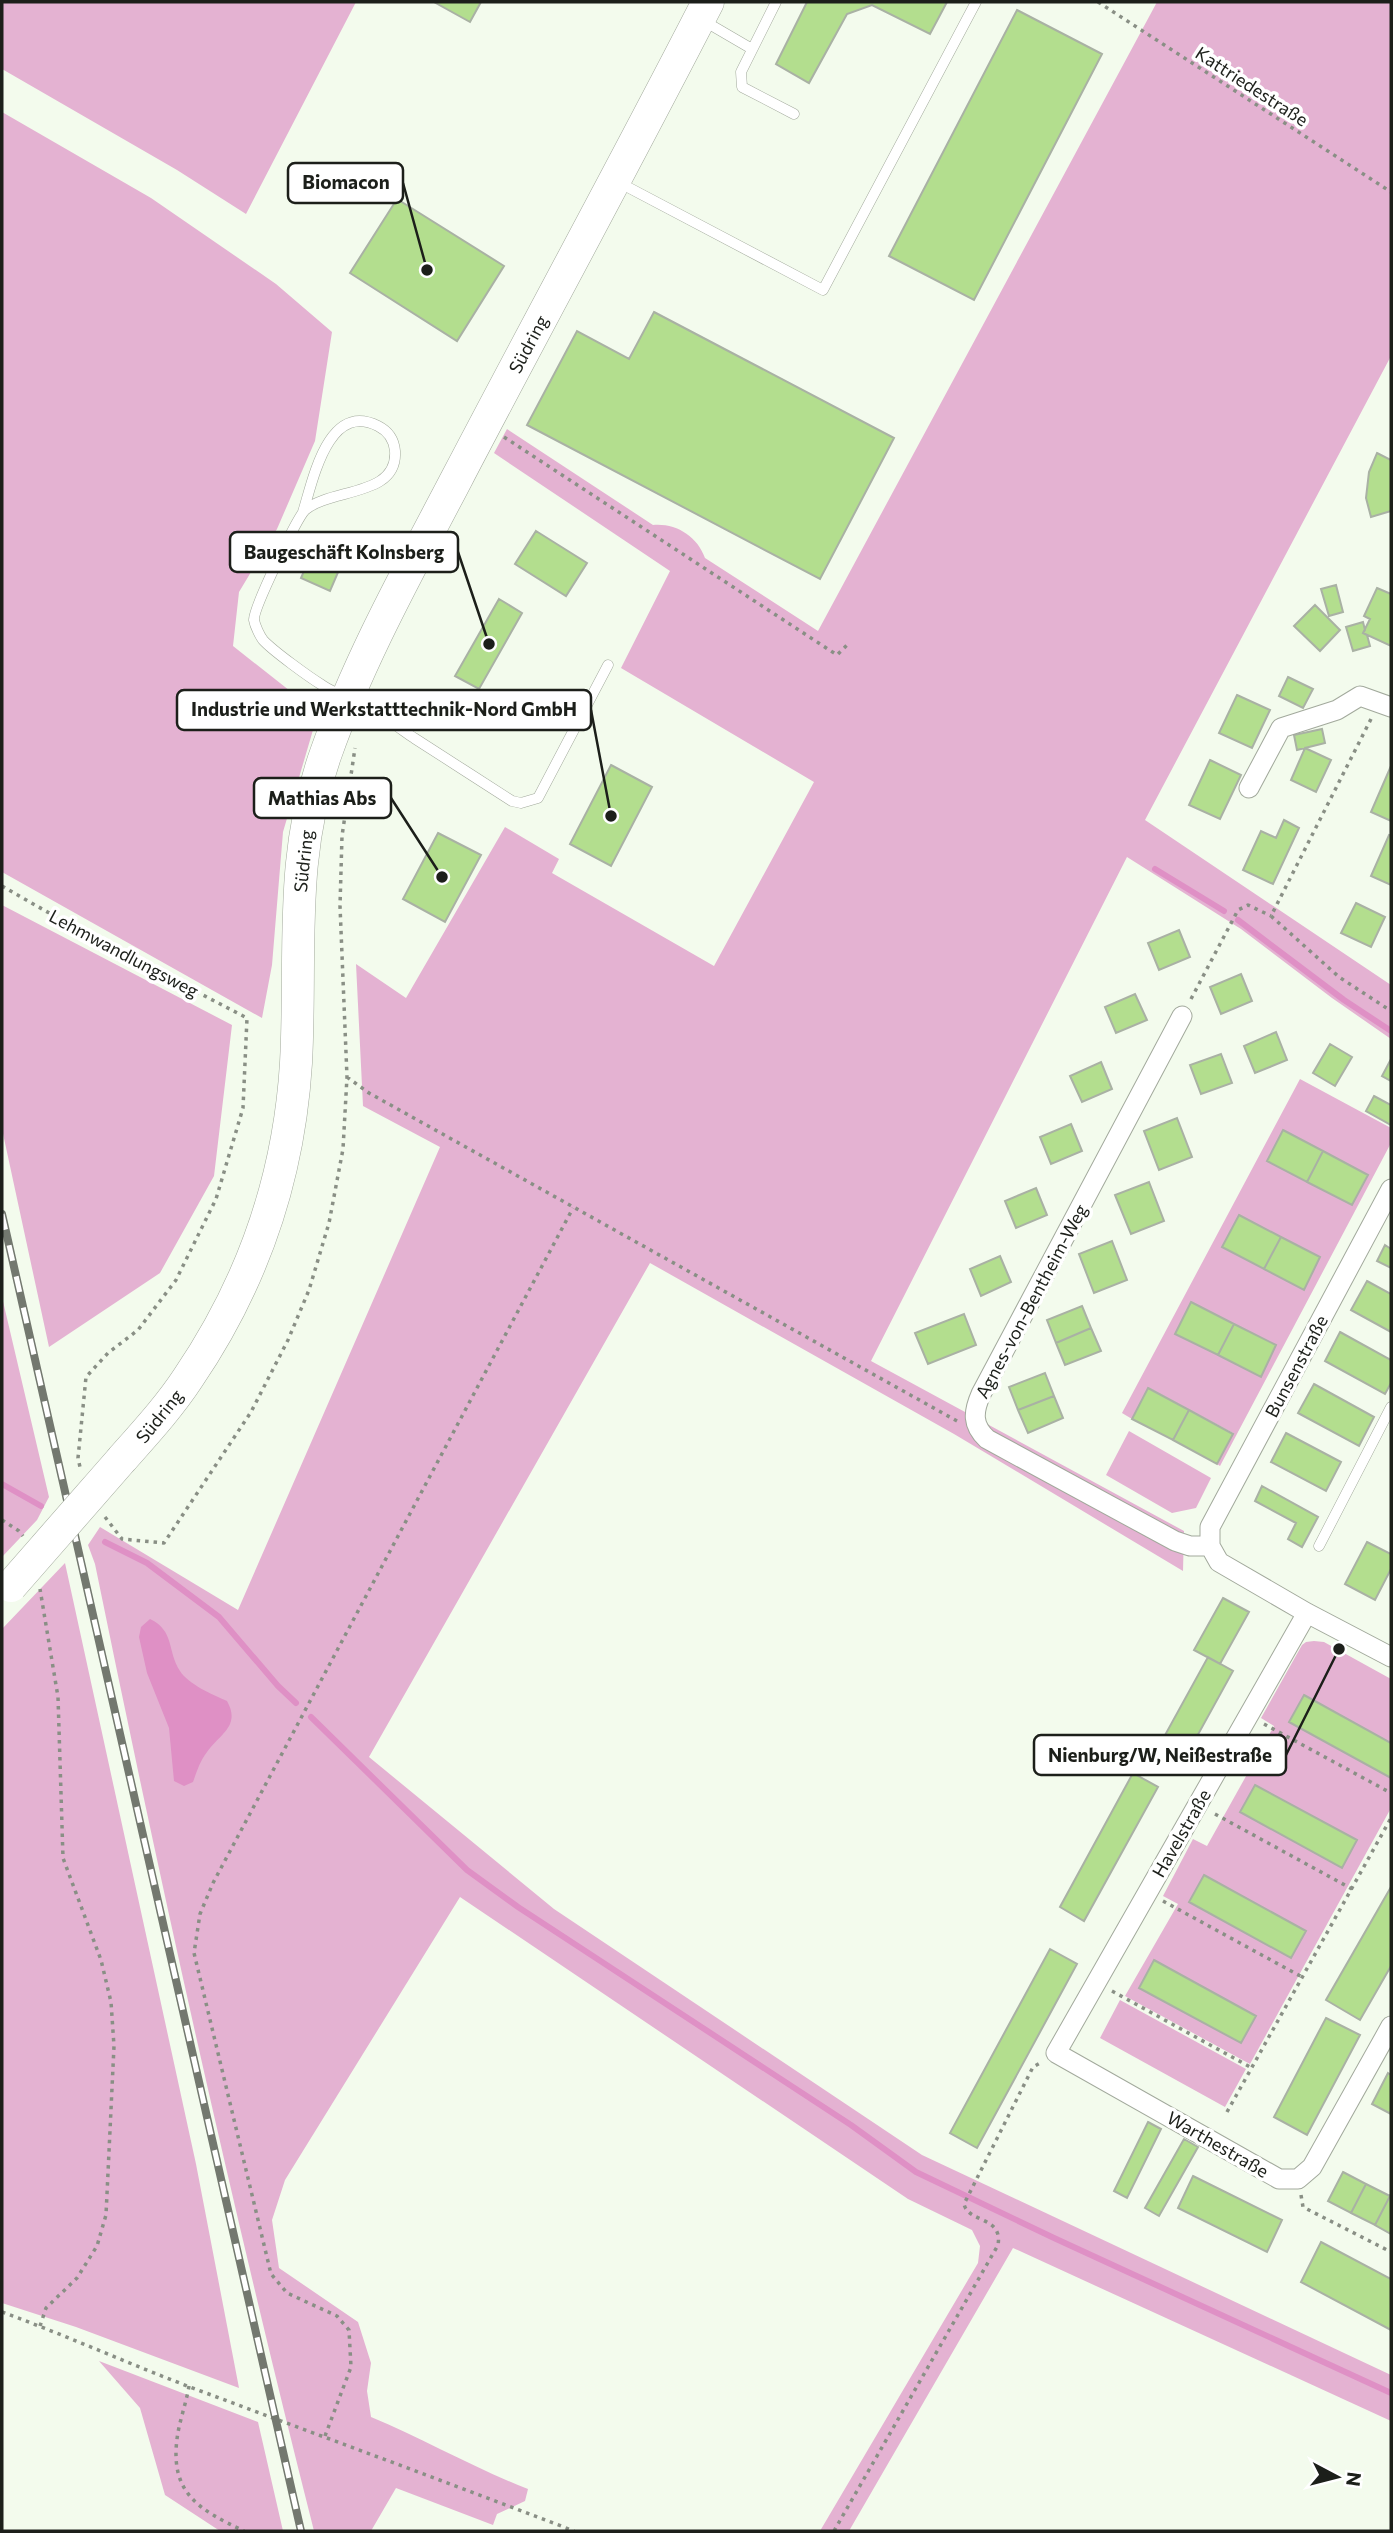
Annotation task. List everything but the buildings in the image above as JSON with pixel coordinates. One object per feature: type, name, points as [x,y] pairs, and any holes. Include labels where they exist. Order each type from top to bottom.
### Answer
[{"type":"main road","name":"Südring","points":[[6,1591],[122,1460],[187,1381],[225,1320],[252,1263],[276,1193],[289,1128],[296,1062],[301,859],[306,824],[323,760],[346,697],[485,424],[703,10]]},
{"type":"street","points":[[1249,788],[1281,728],[1337,710],[1360,696],[1385,705]]},
{"type":"street","name":"Agnes-von-Bentheim-Weg","points":[[1182,1016],[981,1394],[976,1406],[975,1422],[979,1432],[987,1439],[1175,1541],[1190,1546],[1210,1546]]},
{"type":"street","name":"Bunsenstraße","points":[[1210,1546],[1210,1527],[1224,1498],[1386,1212],[1391,1189]]},
{"type":"street","points":[[1210,1546],[1219,1562],[1391,1657]]},
{"type":"street","name":"Havelstraße","points":[[1056,2053],[1307,1613]]},
{"type":"street","points":[[1298,2179],[1312,2167],[1391,2026]]},
{"type":"street","name":"Warthestraße","points":[[1056,2053],[1279,2179],[1298,2179]]},
{"type":"lane","points":[[776,2],[741,72],[742,87],[794,114]]},
{"type":"lane","points":[[615,180],[823,290],[976,2]]},
{"type":"lane","points":[[703,10],[752,48]]},
{"type":"lane","points":[[303,512],[323,499],[371,486],[386,478],[394,463],[395,449],[391,437],[379,427],[367,422],[341,426],[333,435],[320,460],[303,512],[257,604],[254,621],[262,638],[322,686],[366,706],[512,801],[521,803],[538,798],[608,665]]},
{"type":"lane","points":[[1319,1546],[1391,1408]]},
{"type":"path","name":"Kattriedestraße","points":[[1098,2],[1391,192]]},
{"type":"path","points":[[485,424],[837,655],[847,645]]},
{"type":"path","points":[[1271,916],[1385,705]]},
{"type":"path","points":[[97,1507],[122,1539],[164,1543],[251,1412],[288,1340],[309,1290],[330,1223],[343,1149],[346,1077],[340,906],[342,836],[356,753],[354,742]]},
{"type":"path","name":"Lehmwandlungsweg","points":[[2,886],[84,933],[247,1018],[243,1108],[216,1199],[176,1280],[138,1331],[108,1353],[86,1377],[78,1458],[81,1471]]},
{"type":"path","points":[[1182,1016],[1238,910],[1248,905],[1271,916],[1339,977],[1391,1011]]},
{"type":"path","points":[[346,1077],[369,1093],[573,1208],[964,1425],[975,1422]]},
{"type":"path","points":[[325,2436],[351,2367],[349,2330],[337,2316],[287,2293],[271,2274],[194,1953],[200,1914],[213,1883],[573,1208]]},
{"type":"path","points":[[2,1520],[19,1531]]},
{"type":"path","points":[[40,2326],[46,2308],[76,2278],[97,2246],[106,2215],[114,2046],[111,2002],[101,1960],[63,1858],[58,1696],[44,1605]]},
{"type":"path","points":[[1249,1716],[1391,1793]]},
{"type":"path","points":[[1198,1804],[1352,1889]]},
{"type":"path","points":[[1227,2112],[1391,1818]]},
{"type":"path","points":[[1147,1892],[1302,1977]]},
{"type":"path","points":[[1096,1982],[1252,2068]]},
{"type":"path","points":[[834,2531],[998,2245],[998,2235],[993,2226],[967,2211],[964,2204],[1033,2067],[1056,2053]]},
{"type":"path","points":[[1298,2179],[1303,2207],[1391,2252]]},
{"type":"path","points":[[2,2312],[189,2386],[574,2531]]},
{"type":"path","points":[[189,2386],[177,2437],[175,2466],[183,2487],[198,2505],[244,2531]]},
{"type":"shaded area","points":[[2,2],[356,2],[246,214],[177,170],[2,69]]},
{"type":"shaded area","points":[[1157,2],[1391,2],[1391,356],[1145,820],[1391,985],[1391,1039],[1241,929],[1127,857],[871,1361],[1184,1531],[1183,1571],[954,1434],[650,1263],[369,1757],[554,1909],[922,2155],[1391,2375],[1391,2421],[1013,2248],[849,2531],[820,2531],[978,2263],[980,2246],[972,2230],[908,2199],[460,1897],[285,2180],[272,2220],[279,2268],[358,2322],[371,2363],[367,2391],[371,2417],[528,2489],[525,2501],[497,2514],[493,2525],[396,2488],[371,2531],[314,2531],[227,2170],[172,1928],[95,1564],[88,1545],[100,1527],[238,1610],[440,1147],[363,1106],[356,964],[406,998],[505,827],[559,859],[552,873],[714,966],[814,782],[621,668],[670,571],[494,453],[507,429],[653,525],[670,526],[685,532],[697,543],[705,558],[818,631]]},
{"type":"shaded area","points":[[2,112],[151,198],[276,284],[332,332],[315,441],[277,529],[239,592],[233,646],[318,713],[283,832],[272,965],[262,1018],[2,872]]},
{"type":"shaded area","points":[[2,905],[232,1025],[214,1176],[160,1273],[49,1347],[2,1129]]},
{"type":"shaded area","points":[[1300,1079],[1391,1128],[1391,1143],[1220,1466],[1217,1464],[1233,1433],[1149,1388],[1132,1419],[1122,1413]]},
{"type":"shaded area","points":[[2,1297],[49,1497],[37,1520],[2,1557]]},
{"type":"shaded area","points":[[1129,1431],[1211,1478],[1196,1508],[1172,1513],[1106,1475]]},
{"type":"shaded area","points":[[65,1563],[196,2164],[239,2388],[76,2327],[2,2303],[2,1629]]},
{"type":"shaded area","points":[[150,1619],[167,1635],[176,1664],[184,1676],[201,1689],[227,1701],[231,1710],[232,1717],[227,1729],[205,1755],[193,1782],[184,1786],[174,1781],[169,1728],[147,1673],[139,1637],[141,1627]]},
{"type":"shaded area","points":[[1314,1641],[1324,1642],[1391,1679],[1391,1808],[1250,2064],[1125,1996],[1178,1904],[1163,1896],[1193,1839],[1207,1846],[1274,1726],[1261,1718],[1302,1645]]},
{"type":"shaded area","points":[[1120,2000],[1246,2069],[1225,2107],[1100,2038]]},
{"type":"shaded area","points":[[99,2361],[258,2422],[283,2531],[220,2531],[165,2495],[140,2408]]},
{"type":"waterway","points":[[1155,869],[1224,911]]},
{"type":"waterway","points":[[1238,920],[1344,1000],[1391,1031]]},
{"type":"waterway","points":[[2,1484],[41,1506]]},
{"type":"waterway","points":[[105,1542],[147,1563],[219,1617],[296,1703]]},
{"type":"waterway","points":[[311,1717],[467,1870],[518,1907],[851,2125],[916,2172],[1391,2393]]},
{"type":"railway","points":[[2,1214],[301,2531]]},
{"type":"place","name":"Biomacon","points":[[427,270]]},
{"type":"place","name":"Baugeschäft Kolnsberg","points":[[489,644]]},
{"type":"place","name":"Industrie und Werkstatttechnik-Nord GmbH","points":[[611,816]]},
{"type":"place","name":"Mathias Abs","points":[[442,877]]},
{"type":"place","name":"Nienburg/W, Neißestraße","points":[[1339,1649]]}]
